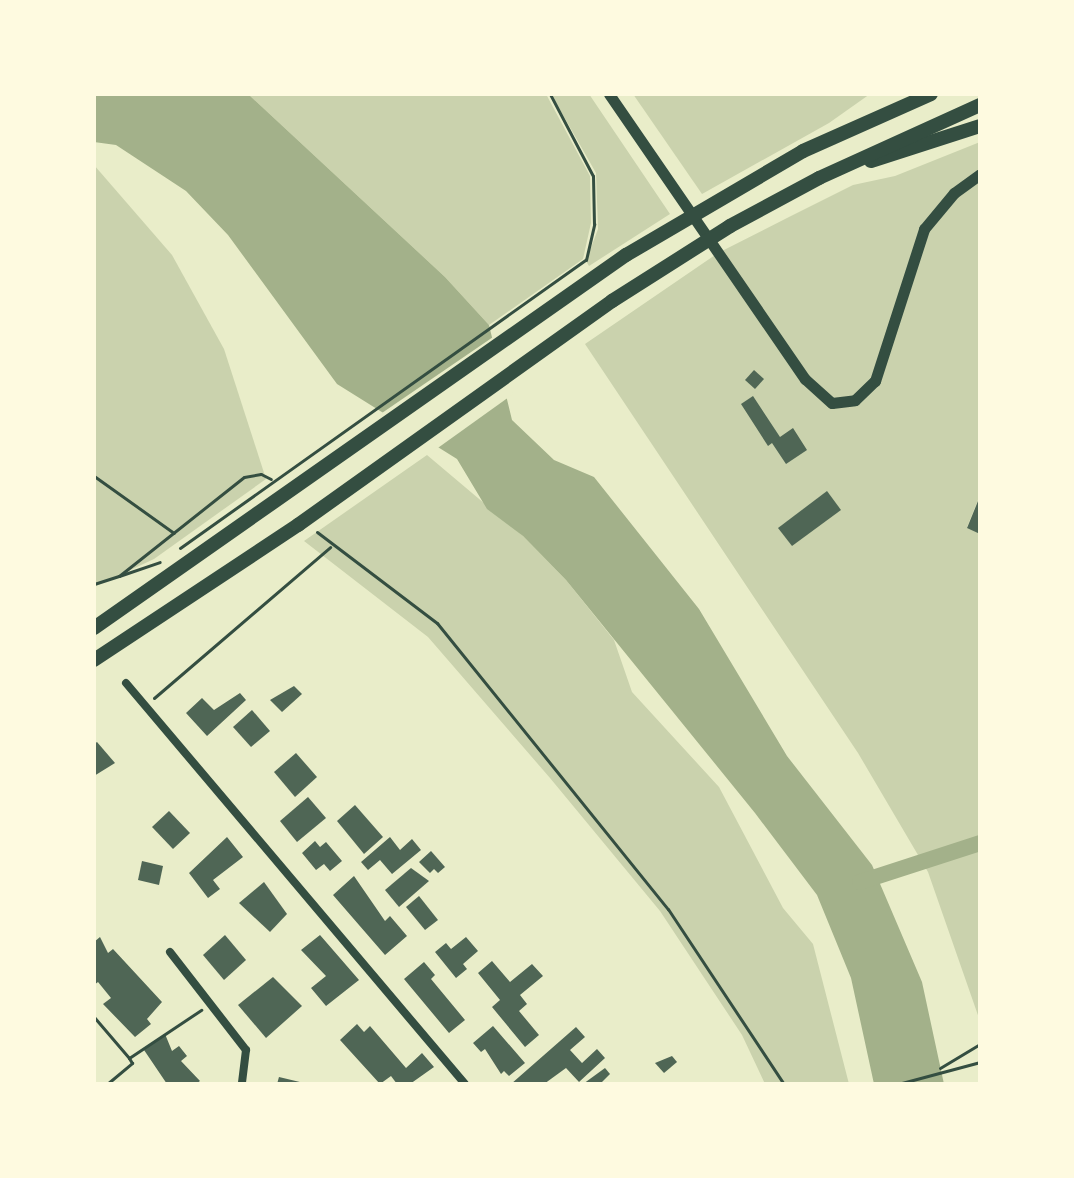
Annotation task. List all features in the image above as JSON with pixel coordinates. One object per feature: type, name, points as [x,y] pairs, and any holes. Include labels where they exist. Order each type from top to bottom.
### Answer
[{"type":"highway","points":[[871,119],[905,94]]},
{"type":"highway","points":[[94,628],[426,399],[546,309],[626,255],[803,151],[931,94]]},
{"type":"highway","points":[[94,660],[445,422],[643,281],[819,178],[980,105]]},
{"type":"highway","points":[[840,169],[980,126]]},
{"type":"highway","points":[[94,620],[111,618]]},
{"type":"street","points":[[609,94],[805,379],[824,399],[845,404],[875,381],[924,229],[954,193],[980,174]]},
{"type":"street","points":[[126,683],[465,1084]]},
{"type":"street","points":[[170,952],[246,1050],[242,1084]]},
{"type":"path","points":[[175,552],[586,260],[594,224],[593,176],[550,94]]},
{"type":"path","points":[[119,576],[244,477],[261,474],[271,479]]},
{"type":"path","points":[[94,476],[174,533]]},
{"type":"path","points":[[317,532],[331,546],[384,577],[437,623],[668,909],[742,1017],[757,1050],[784,1084]]},
{"type":"path","points":[[145,706],[331,546]]},
{"type":"path","points":[[94,584],[166,559]]},
{"type":"path","points":[[129,1058],[211,1005]]},
{"type":"path","points":[[94,1017],[132,1063],[107,1084]]},
{"type":"path","points":[[898,1084],[933,1071],[980,1044]]},
{"type":"path","points":[[933,1071],[980,1062]]},
{"type":"shaded area","points":[[94,94],[248,94],[445,277],[489,325],[512,420],[554,460],[594,477],[699,609],[787,756],[872,865],[922,982],[944,1084],[874,1084],[851,978],[817,895],[755,813],[566,580],[523,536],[487,509],[457,459],[337,384],[228,235],[186,191],[116,145],[94,142]]},
{"type":"shaded area","points":[[248,94],[546,94],[590,176],[591,223],[583,259],[489,325],[445,277]]},
{"type":"shaded area","points":[[551,94],[589,94],[670,214],[589,266],[586,261],[598,229],[596,173]]},
{"type":"shaded area","points":[[633,94],[870,94],[829,123],[702,194]]},
{"type":"shaded area","points":[[980,142],[980,495],[967,527],[980,534],[980,1021],[928,872],[858,753],[585,344],[718,253],[853,185],[895,176]]},
{"type":"shaded area","points":[[94,165],[172,255],[224,349],[266,479],[154,559],[94,587]]},
{"type":"shaded area","points":[[427,455],[523,536],[566,580],[614,640],[632,692],[719,787],[783,908],[813,944],[849,1084],[765,1084],[742,1035],[660,911],[550,778],[428,637],[304,541]]},
{"type":"pier","points":[[496,335],[513,394],[435,450],[379,415]]},
{"type":"building","points":[[754,370],[764,379],[755,389],[745,380]]},
{"type":"building","points":[[753,396],[780,437],[793,428],[807,450],[786,464],[772,443],[768,446],[741,404]]},
{"type":"building","points":[[827,491],[841,510],[792,546],[778,528]]},
{"type":"building","points":[[980,496],[980,534],[967,528]]},
{"type":"building","points":[[294,686],[302,694],[282,712],[270,700]]},
{"type":"building","points":[[240,693],[246,700],[207,736],[186,713],[202,698],[214,710]]},
{"type":"building","points":[[252,710],[270,731],[251,747],[233,727]]},
{"type":"building","points":[[97,742],[115,763],[94,776],[94,744]]},
{"type":"building","points":[[296,753],[317,777],[295,797],[274,772]]},
{"type":"building","points":[[308,797],[326,818],[297,842],[280,821]]},
{"type":"building","points":[[355,805],[383,837],[364,854],[337,821]]},
{"type":"building","points":[[169,811],[190,833],[173,849],[152,827]]},
{"type":"building","points":[[227,837],[243,857],[213,880],[220,889],[208,898],[189,873]]},
{"type":"building","points":[[390,837],[400,850],[412,839],[421,850],[392,874],[380,860],[368,870],[361,862]]},
{"type":"building","points":[[315,841],[320,847],[326,842],[342,861],[330,871],[324,864],[316,870],[302,853]]},
{"type":"building","points":[[431,851],[445,867],[438,873],[434,869],[430,873],[419,862]]},
{"type":"building","points":[[142,861],[163,866],[159,885],[138,880]]},
{"type":"building","points":[[411,868],[429,881],[399,907],[385,890]]},
{"type":"building","points":[[354,876],[385,921],[390,916],[407,936],[385,955],[333,895]]},
{"type":"building","points":[[264,882],[287,914],[270,932],[239,903]]},
{"type":"building","points":[[419,896],[438,920],[425,930],[406,907]]},
{"type":"building","points":[[225,935],[246,960],[224,980],[203,955]]},
{"type":"building","points":[[320,935],[359,980],[326,1006],[311,988],[326,976],[301,950]]},
{"type":"building","points":[[100,937],[108,953],[113,949],[162,1002],[147,1019],[151,1024],[135,1037],[103,1004],[111,998],[98,982],[94,985],[94,942]]},
{"type":"building","points":[[466,937],[478,951],[463,964],[467,969],[456,978],[435,952],[446,943],[451,949]]},
{"type":"building","points":[[492,961],[510,982],[532,964],[543,976],[520,995],[527,1004],[519,1011],[539,1035],[525,1047],[492,1007],[500,1000],[478,973]]},
{"type":"building","points":[[424,962],[435,975],[431,979],[465,1020],[449,1033],[404,979]]},
{"type":"building","points":[[273,977],[302,1006],[266,1038],[238,1005]]},
{"type":"building","points":[[357,1024],[364,1032],[370,1026],[406,1068],[422,1053],[434,1067],[410,1084],[397,1084],[391,1076],[380,1084],[340,1040]]},
{"type":"building","points":[[493,1026],[525,1063],[509,1076],[504,1071],[501,1074],[485,1049],[481,1052],[473,1043]]},
{"type":"building","points":[[576,1027],[585,1037],[570,1050],[582,1063],[597,1049],[605,1058],[579,1082],[566,1068],[544,1084],[511,1084]]},
{"type":"building","points":[[165,1034],[172,1051],[179,1046],[187,1056],[181,1061],[200,1081],[196,1084],[167,1084],[144,1050]]},
{"type":"building","points":[[672,1056],[677,1062],[664,1073],[655,1063]]},
{"type":"building","points":[[605,1068],[610,1074],[600,1084],[583,1084]]},
{"type":"building","points":[[279,1077],[304,1083],[277,1084]]},
{"type":"waterway","points":[[860,882],[980,843]]}]
